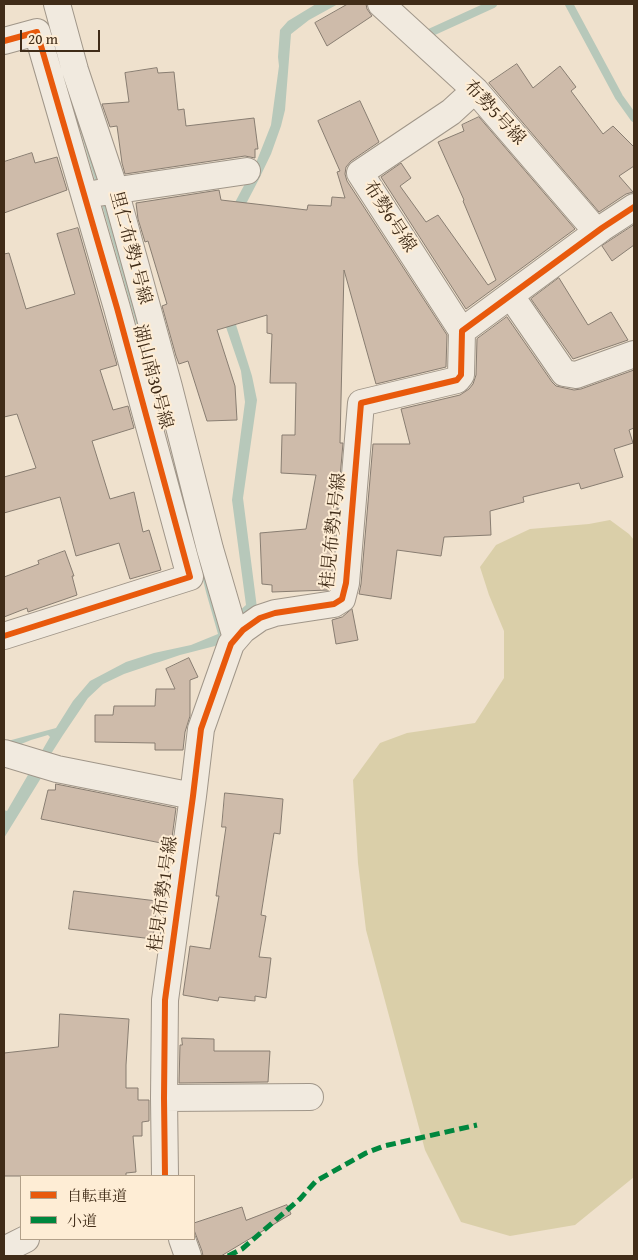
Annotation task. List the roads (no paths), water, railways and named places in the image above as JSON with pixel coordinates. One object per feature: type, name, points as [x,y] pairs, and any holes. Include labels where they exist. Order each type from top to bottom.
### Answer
[{"type":"street","name":"里仁布勢1号線","points":[[57,4],[75,70],[115,190],[169,387],[215,568],[236,638]]},
{"type":"street","name":"布勢5号線","points":[[381,4],[475,90],[598,232]]},
{"type":"street","name":"湖山南30号線","points":[[4,41],[37,32],[118,308],[190,577],[4,636]]},
{"type":"street","name":"布勢6号線","points":[[462,331],[360,173],[451,112],[475,90]]},
{"type":"street","points":[[85,196],[247,171]]},
{"type":"street","points":[[462,331],[634,207]]},
{"type":"street","points":[[511,296],[564,373],[576,375],[634,354]]},
{"type":"street","name":"桂見布勢1号線","points":[[165,1175],[165,1000],[201,729],[231,644],[243,630],[260,618],[275,613],[334,604],[342,599],[346,583],[361,403],[457,380],[461,375],[462,331]]},
{"type":"street","points":[[4,752],[57,770],[193,796]]},
{"type":"street","points":[[164,1098],[310,1097]]},
{"type":"street","points":[[4,1250],[24,1240]]},
{"type":"street","points":[[182,1240],[188,1256]]},
{"type":"waterway","points":[[425,35],[493,4]]},
{"type":"waterway","points":[[569,4],[619,97],[634,118]]}]
